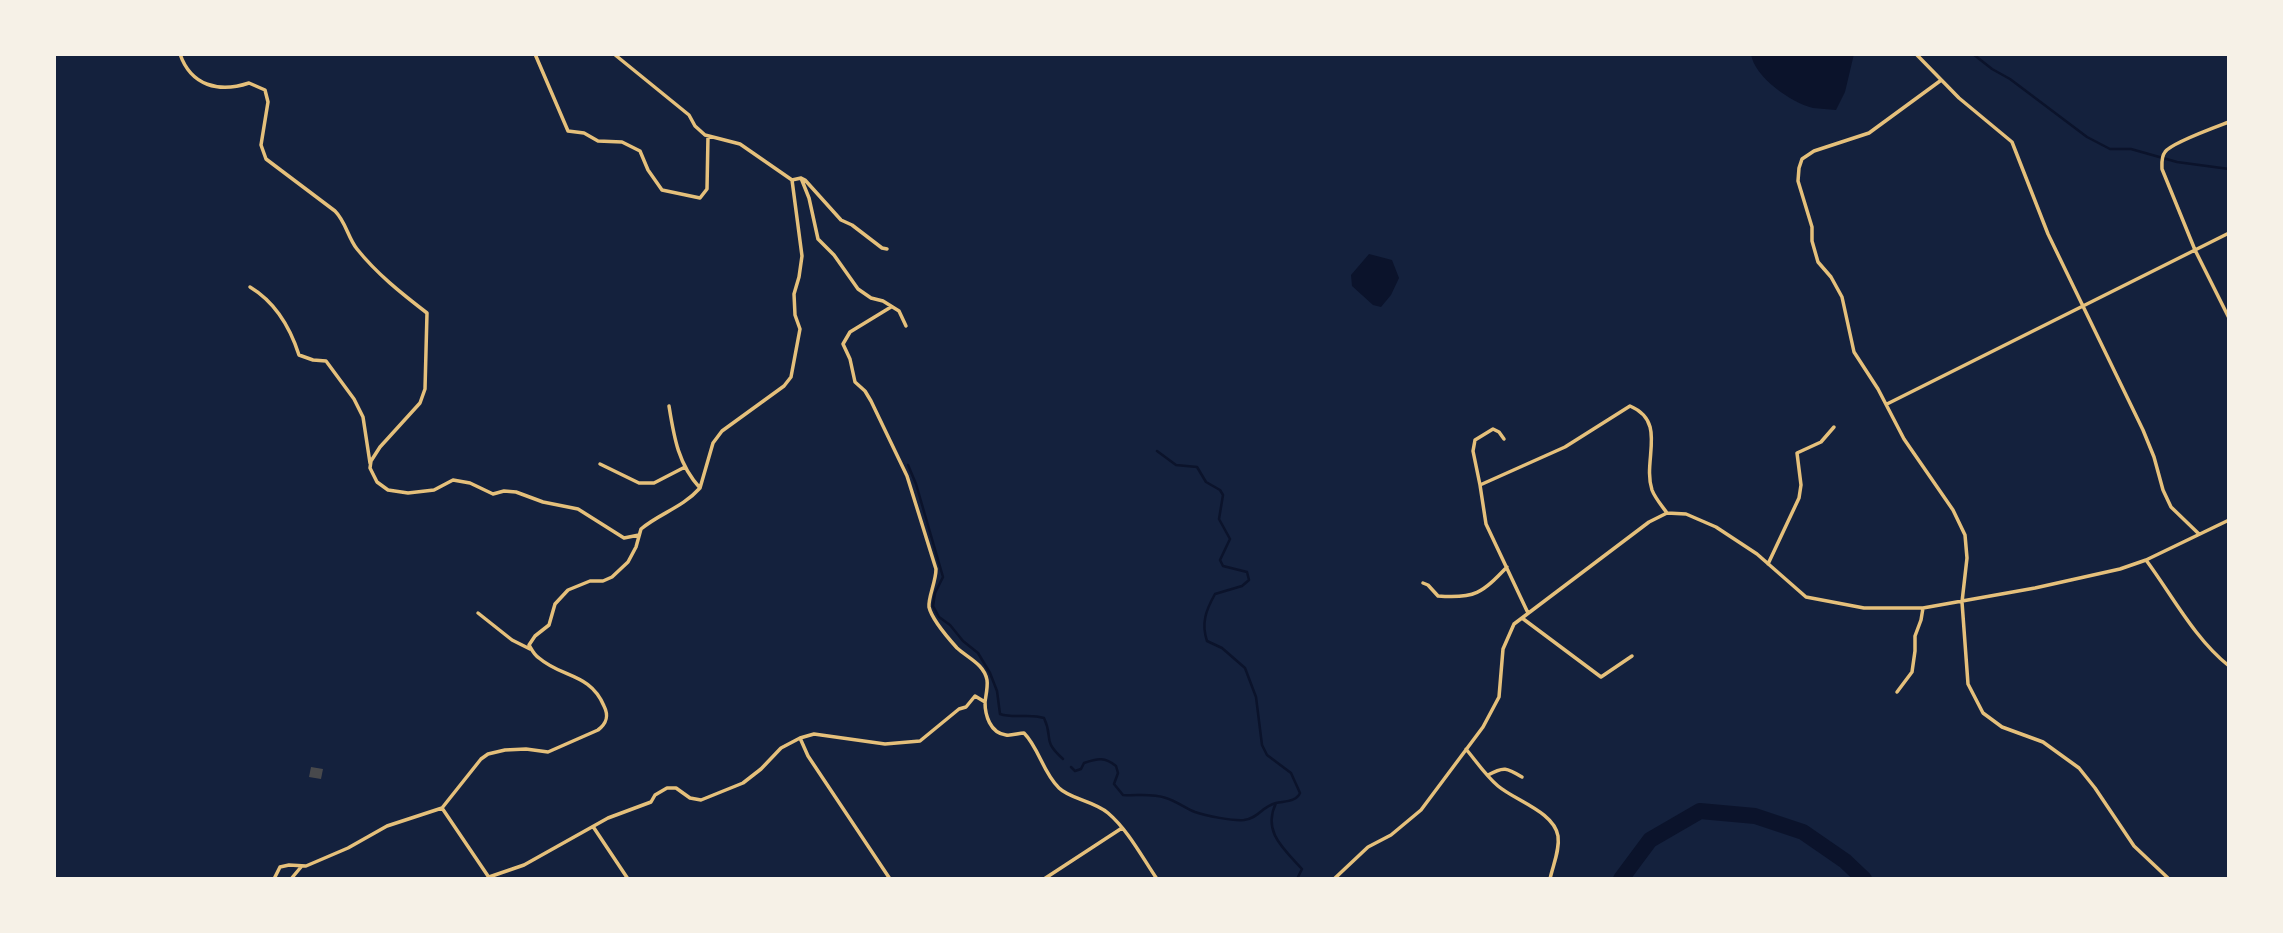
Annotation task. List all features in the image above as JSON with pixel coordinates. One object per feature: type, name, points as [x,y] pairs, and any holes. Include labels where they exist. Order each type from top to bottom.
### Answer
[{"type":"street","points":[[180,54],[191,75],[207,86],[249,83],[265,90],[268,102],[261,145],[266,159],[335,211],[363,257],[383,278],[426,313],[425,389],[420,403],[380,447],[370,466]]},
{"type":"street","points":[[536,54],[568,131],[584,133],[598,141],[622,142],[640,151],[648,170],[662,190],[700,198],[707,189],[708,136]]},
{"type":"street","points":[[614,54],[689,115],[695,126],[708,136],[740,144],[792,180],[805,180],[841,220],[887,249]]},
{"type":"street","points":[[1916,54],[1940,80],[2012,142],[2048,234],[2143,430],[2171,507],[2199,534]]},
{"type":"street","points":[[1940,80],[1868,133],[1814,151],[1802,159],[1798,181],[1812,228],[1812,241],[1818,262],[1831,277],[1842,298],[1854,352],[1904,439],[1953,510],[1965,535],[1967,558],[1962,602],[1968,684],[1983,713],[2003,727],[2043,742],[2079,768],[2134,846],[2169,879]]},
{"type":"street","points":[[2229,122],[2174,145],[2165,152],[2162,160],[2162,169],[2195,250],[2229,318]]},
{"type":"street","points":[[801,178],[809,198],[818,239],[834,255],[858,289],[899,311],[906,326]]},
{"type":"street","points":[[291,879],[301,867],[348,848],[387,826],[442,808],[488,754],[526,749],[548,752],[604,725],[607,712],[595,690],[584,680],[539,659],[529,645],[535,636],[549,625],[555,604],[568,590],[590,581],[603,581],[612,577],[628,562],[641,529],[647,523],[677,508],[700,488],[713,443],[722,430],[785,386],[791,377],[800,329],[795,315],[794,294],[802,256],[792,180]]},
{"type":"street","points":[[1886,404],[2229,233]]},
{"type":"street","points":[[250,287],[266,297],[275,308],[292,335],[299,355],[326,361],[354,399],[363,417],[370,466],[377,482],[388,491],[408,493],[434,489],[453,480],[470,483],[493,494],[516,492],[543,502],[570,506],[624,538],[639,536]]},
{"type":"street","points":[[891,307],[850,332],[843,344],[850,359],[855,382],[871,401],[907,476],[936,569],[936,583],[930,596],[929,608],[958,648],[983,668],[987,680],[985,714],[997,731],[1006,735],[1024,733],[1031,740],[1034,750],[1059,789],[1107,812],[1122,828],[1157,879]]},
{"type":"street","points":[[669,406],[675,443],[688,475],[700,488]]},
{"type":"street","points":[[1480,485],[1565,447],[1630,406],[1640,410],[1652,429],[1649,475],[1652,491],[1667,513]]},
{"type":"street","points":[[1768,564],[1799,498],[1801,485],[1797,453],[1821,442],[1834,427]]},
{"type":"street","points":[[1504,439],[1493,429],[1475,440],[1473,451],[1486,524],[1528,613]]},
{"type":"street","points":[[600,464],[639,483],[654,483],[685,467]]},
{"type":"street","points":[[1334,879],[1368,847],[1391,835],[1420,810],[1483,727],[1499,697],[1503,649],[1514,624],[1649,522],[1667,513],[1686,514],[1716,527],[1768,564],[1806,597],[1864,608],[1923,608],[2120,569],[2146,560],[2229,520]]},
{"type":"street","points":[[2146,560],[2198,634],[2229,666]]},
{"type":"street","points":[[1423,583],[1429,585],[1438,596],[1471,596],[1489,586],[1507,567]]},
{"type":"street","points":[[1896,692],[1912,672],[1915,636],[1922,620],[1923,608]]},
{"type":"street","points":[[478,613],[512,640],[532,650]]},
{"type":"street","points":[[1522,618],[1601,677],[1632,656]]},
{"type":"street","points":[[442,808],[489,878],[524,865],[608,818],[651,802],[667,788],[676,788],[690,798],[701,800],[743,783],[781,748],[800,738],[814,734],[886,744],[920,741],[959,709],[966,707],[975,696],[985,702]]},
{"type":"street","points":[[800,738],[808,756],[890,879]]},
{"type":"street","points":[[1466,749],[1497,786],[1525,805],[1545,814],[1558,834],[1558,849],[1550,879]]},
{"type":"street","points":[[1488,775],[1508,769],[1522,777]]},
{"type":"street","points":[[594,828],[628,879]]},
{"type":"street","points":[[1044,879],[1122,828]]},
{"type":"street","points":[[274,879],[280,867],[301,867]]},
{"type":"water","points":[[1751,54],[1854,54],[1845,92],[1836,110],[1813,108],[1785,95],[1766,80]]},
{"type":"water","points":[[1369,254],[1392,260],[1399,278],[1391,295],[1381,307],[1373,305],[1352,286],[1351,275]]},
{"type":"building","points":[[311,767],[323,769],[321,779],[309,777]]},
{"type":"waterway","points":[[1973,54],[2087,137],[2110,149],[2131,149],[2177,162],[2229,169]]},
{"type":"waterway","points":[[1157,451],[1176,465],[1197,467],[1206,482],[1220,490],[1223,495],[1219,519],[1230,539],[1220,560],[1223,566],[1247,572],[1249,580],[1242,586],[1215,594],[1205,617],[1205,634],[1207,641],[1222,648],[1245,668],[1256,697],[1262,745],[1267,755],[1291,773],[1300,793],[1293,800],[1276,803],[1272,813],[1273,831],[1277,839],[1302,869],[1297,879]]},
{"type":"waterway","points":[[908,465],[943,577],[935,593],[933,606],[939,617],[978,653],[997,691],[1000,714],[1044,718],[1050,743],[1063,759]]},
{"type":"waterway","points":[[1071,767],[1075,771],[1081,769],[1084,763],[1097,759],[1108,761],[1116,766],[1118,773],[1114,784],[1123,795],[1160,796],[1195,812],[1220,818],[1249,819],[1276,803]]},
{"type":"waterway","points":[[1621,879],[1650,840],[1700,811],[1755,816],[1803,832],[1845,861],[1864,879]]}]
